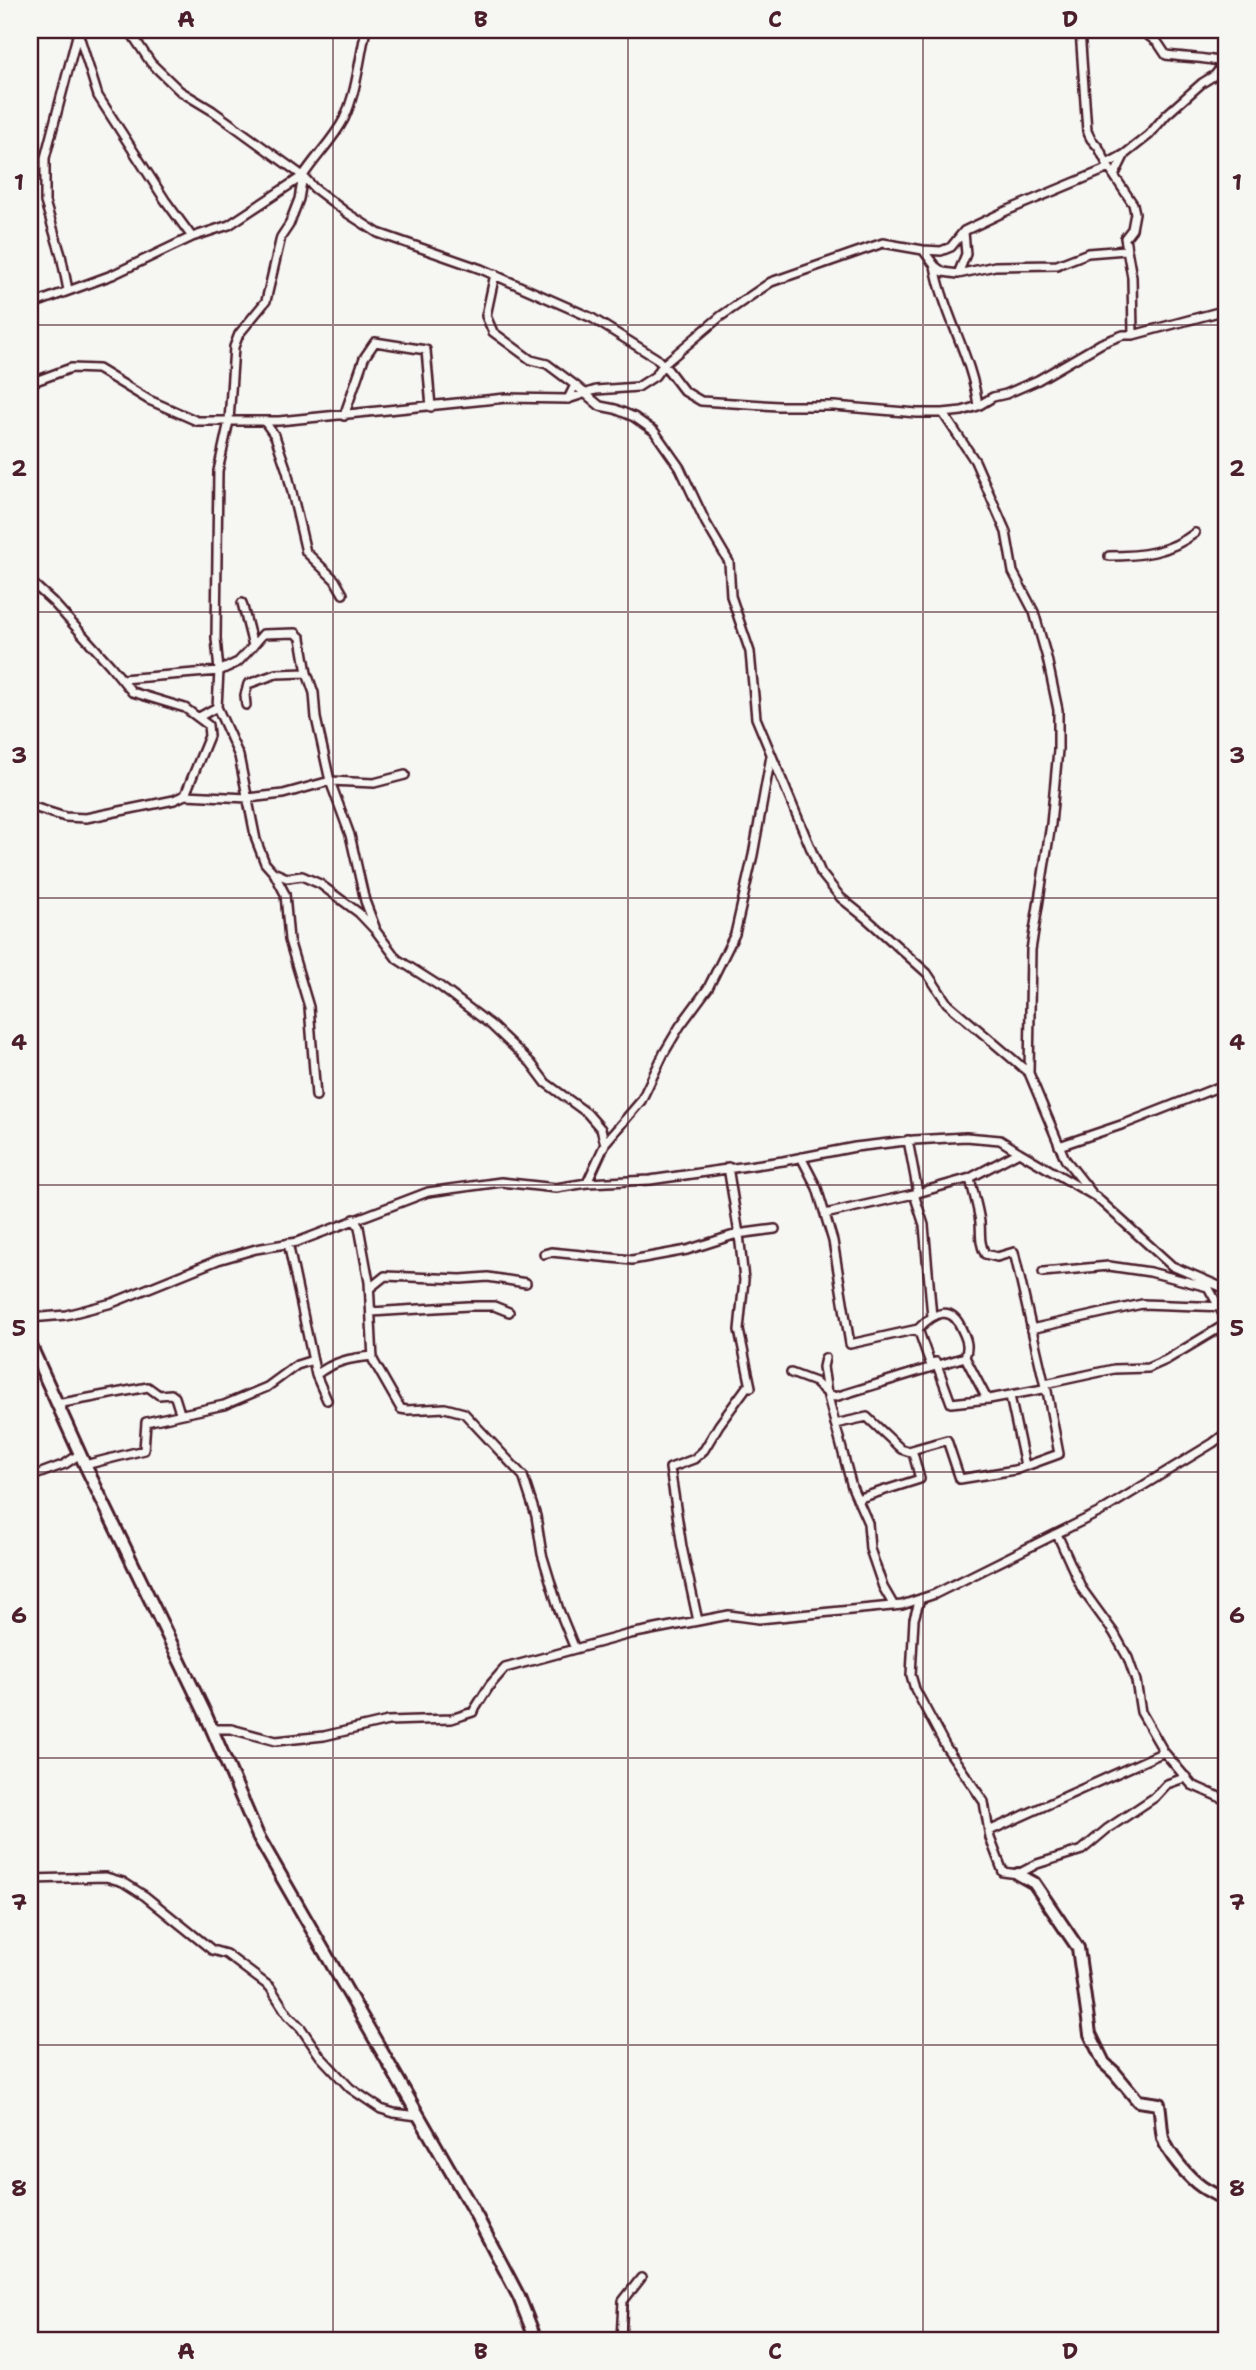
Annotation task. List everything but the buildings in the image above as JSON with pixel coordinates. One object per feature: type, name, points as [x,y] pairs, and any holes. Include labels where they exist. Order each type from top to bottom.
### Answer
[{"type":"main road","points":[[30,1344],[212,1729],[258,1836],[477,2217],[519,2297],[536,2340]]},
{"type":"main road","points":[[1018,1874],[1034,1883],[1078,1948],[1090,2034],[1104,2063],[1138,2101],[1159,2105],[1163,2138],[1175,2159],[1192,2179],[1204,2189],[1217,2193],[1226,2202]]},
{"type":"street","points":[[129,30],[151,63],[180,91],[213,111],[378,233],[495,274],[592,318],[663,365],[684,391],[701,401],[943,413],[978,406],[993,397],[1006,394],[1038,380],[1102,343],[1123,335],[1133,335],[1226,310]]},
{"type":"street","points":[[30,305],[113,275],[192,237],[229,225],[303,176],[329,144],[352,100],[366,30]]},
{"type":"street","points":[[1080,30],[1087,131],[1133,204],[1135,213],[1132,229],[1125,238],[1132,277],[1133,335]]},
{"type":"street","points":[[1141,30],[1158,43],[1166,55],[1206,58],[1225,63]]},
{"type":"street","points":[[77,31],[98,96],[192,237]]},
{"type":"street","points":[[68,290],[61,254],[45,202],[45,158],[77,31]]},
{"type":"street","points":[[30,383],[71,368],[98,369],[149,400],[197,421],[265,422],[506,398],[568,400],[596,390],[638,387],[655,376],[663,365],[721,316],[771,282],[883,243],[941,251],[951,247],[964,231],[1110,169],[1149,135],[1166,115],[1215,75],[1225,63],[1226,52]]},
{"type":"street","points":[[1110,169],[1125,154]]},
{"type":"street","points":[[303,176],[299,199],[281,237],[266,301],[239,334],[234,346],[229,421],[218,471],[216,638],[219,671],[217,707],[239,756],[256,840],[265,863],[274,872],[285,894],[289,940],[309,1007],[316,1096]]},
{"type":"street","points":[[958,274],[967,254],[964,231]]},
{"type":"street","points":[[923,250],[935,266],[948,274],[958,274],[995,266],[1058,265],[1088,253],[1126,250]]},
{"type":"street","points":[[935,266],[943,301],[970,365],[978,406]]},
{"type":"street","points":[[495,274],[486,316],[493,332],[531,360],[547,364],[600,407],[634,416],[653,431],[680,468],[706,523],[729,562],[732,596],[750,652],[756,718],[821,873],[841,898],[927,973],[947,1003],[1029,1073]]},
{"type":"street","points":[[344,416],[364,358],[374,342],[426,350],[431,407]]},
{"type":"street","points":[[568,400],[575,385]]},
{"type":"street","points":[[943,413],[975,461],[1006,532],[1013,572],[1034,612],[1058,710],[1058,750],[1051,824],[1031,950],[1029,1073],[1065,1159],[1096,1197],[1172,1266],[1207,1284],[1222,1306],[1226,1334]]},
{"type":"street","points":[[265,422],[275,436],[287,471],[306,552],[335,580],[343,594]]},
{"type":"street","points":[[1110,556],[1160,551],[1179,545],[1195,533]]},
{"type":"street","points":[[30,581],[53,602],[132,692],[185,708],[208,725],[209,736],[185,795]]},
{"type":"street","points":[[242,603],[253,646]]},
{"type":"street","points":[[122,679],[219,671],[238,662],[263,634],[296,633],[301,638],[307,673],[314,693],[316,718],[330,781],[350,835],[365,901],[376,931]]},
{"type":"street","points":[[247,705],[245,695],[248,684],[276,674],[307,673]]},
{"type":"street","points":[[199,718],[217,707]]},
{"type":"street","points":[[587,1183],[605,1144],[641,1101],[664,1054],[680,1026],[708,988],[735,934],[772,756]]},
{"type":"street","points":[[30,806],[65,817],[86,818],[174,800],[185,795],[248,798],[283,794],[330,781],[374,783],[405,775]]},
{"type":"street","points":[[274,872],[287,878],[302,876],[320,884],[359,913],[397,959],[441,987],[491,1025],[531,1063],[546,1083],[587,1113],[601,1129],[605,1144]]},
{"type":"street","points":[[1059,1146],[1127,1123],[1226,1084]]},
{"type":"street","points":[[30,1318],[66,1315],[112,1303],[218,1260],[289,1243],[428,1192],[469,1185],[501,1182],[555,1188],[587,1183],[650,1180],[855,1147],[908,1140],[965,1137],[1000,1140],[1096,1197]]},
{"type":"street","points":[[908,1140],[916,1194],[924,1225],[932,1317]]},
{"type":"street","points":[[825,1214],[916,1194],[970,1178],[1019,1152]]},
{"type":"street","points":[[801,1157],[817,1188],[833,1241],[849,1344],[918,1329],[938,1314],[952,1314],[957,1317],[969,1348],[965,1357]]},
{"type":"street","points":[[698,1621],[682,1547],[670,1468],[694,1459],[704,1450],[719,1425],[748,1388],[738,1330],[744,1280],[728,1167]]},
{"type":"street","points":[[908,1451],[947,1440],[960,1479],[1026,1466],[1059,1454],[1014,1252],[997,1257],[985,1254],[978,1236],[980,1223],[970,1178]]},
{"type":"street","points":[[354,1219],[359,1227],[370,1288],[373,1360],[401,1409],[445,1408],[464,1413],[523,1476],[536,1516],[548,1576],[575,1649]]},
{"type":"street","points":[[544,1254],[551,1252],[632,1260],[687,1250],[739,1234],[775,1229]]},
{"type":"street","points":[[289,1243],[316,1375],[327,1400]]},
{"type":"street","points":[[1043,1272],[1109,1266],[1226,1289]]},
{"type":"street","points":[[370,1288],[385,1276],[461,1279],[488,1277],[526,1283]]},
{"type":"street","points":[[1031,1328],[1142,1304],[1222,1306]]},
{"type":"street","points":[[371,1312],[468,1306],[494,1306],[509,1312]]},
{"type":"street","points":[[918,1329],[929,1363],[936,1362],[951,1403],[1010,1396],[1114,1369],[1148,1368],[1225,1325]]},
{"type":"street","points":[[316,1375],[344,1359],[373,1356]]},
{"type":"street","points":[[791,1373],[815,1382],[835,1397],[965,1357]]},
{"type":"street","points":[[965,1357],[987,1399]]},
{"type":"street","points":[[825,1358],[823,1367],[835,1424],[857,1499],[869,1523],[870,1549],[878,1574],[894,1606]]},
{"type":"street","points":[[30,1477],[65,1464],[144,1450],[146,1422],[224,1405],[267,1387],[297,1365],[313,1360]]},
{"type":"street","points":[[57,1404],[148,1387],[159,1395],[175,1396],[180,1413]]},
{"type":"street","points":[[1010,1396],[1026,1466]]},
{"type":"street","points":[[835,1424],[867,1417],[901,1449],[913,1453],[920,1479],[857,1499]]},
{"type":"street","points":[[212,1729],[231,1729],[275,1741],[324,1736],[388,1721],[451,1719],[472,1712],[505,1668],[631,1634],[729,1615],[760,1619],[894,1606],[920,1599],[1100,1512],[1226,1433]]},
{"type":"street","points":[[1057,1534],[1082,1589],[1114,1633],[1128,1658],[1136,1681],[1141,1712],[1164,1752],[1192,1785],[1226,1800]]},
{"type":"street","points":[[920,1599],[914,1619],[911,1675],[915,1689],[946,1747],[984,1802],[989,1831],[1003,1872],[1018,1874],[1037,1864],[1082,1850],[1107,1829],[1155,1797],[1167,1784],[1187,1777]]},
{"type":"street","points":[[989,1831],[1164,1752]]},
{"type":"street","points":[[30,1879],[106,1877],[123,1882],[145,1896],[212,1950],[226,1954],[270,1987],[320,2056],[350,2088],[381,2109],[418,2116]]},
{"type":"street","points":[[621,2340],[623,2301],[641,2278]]}]
